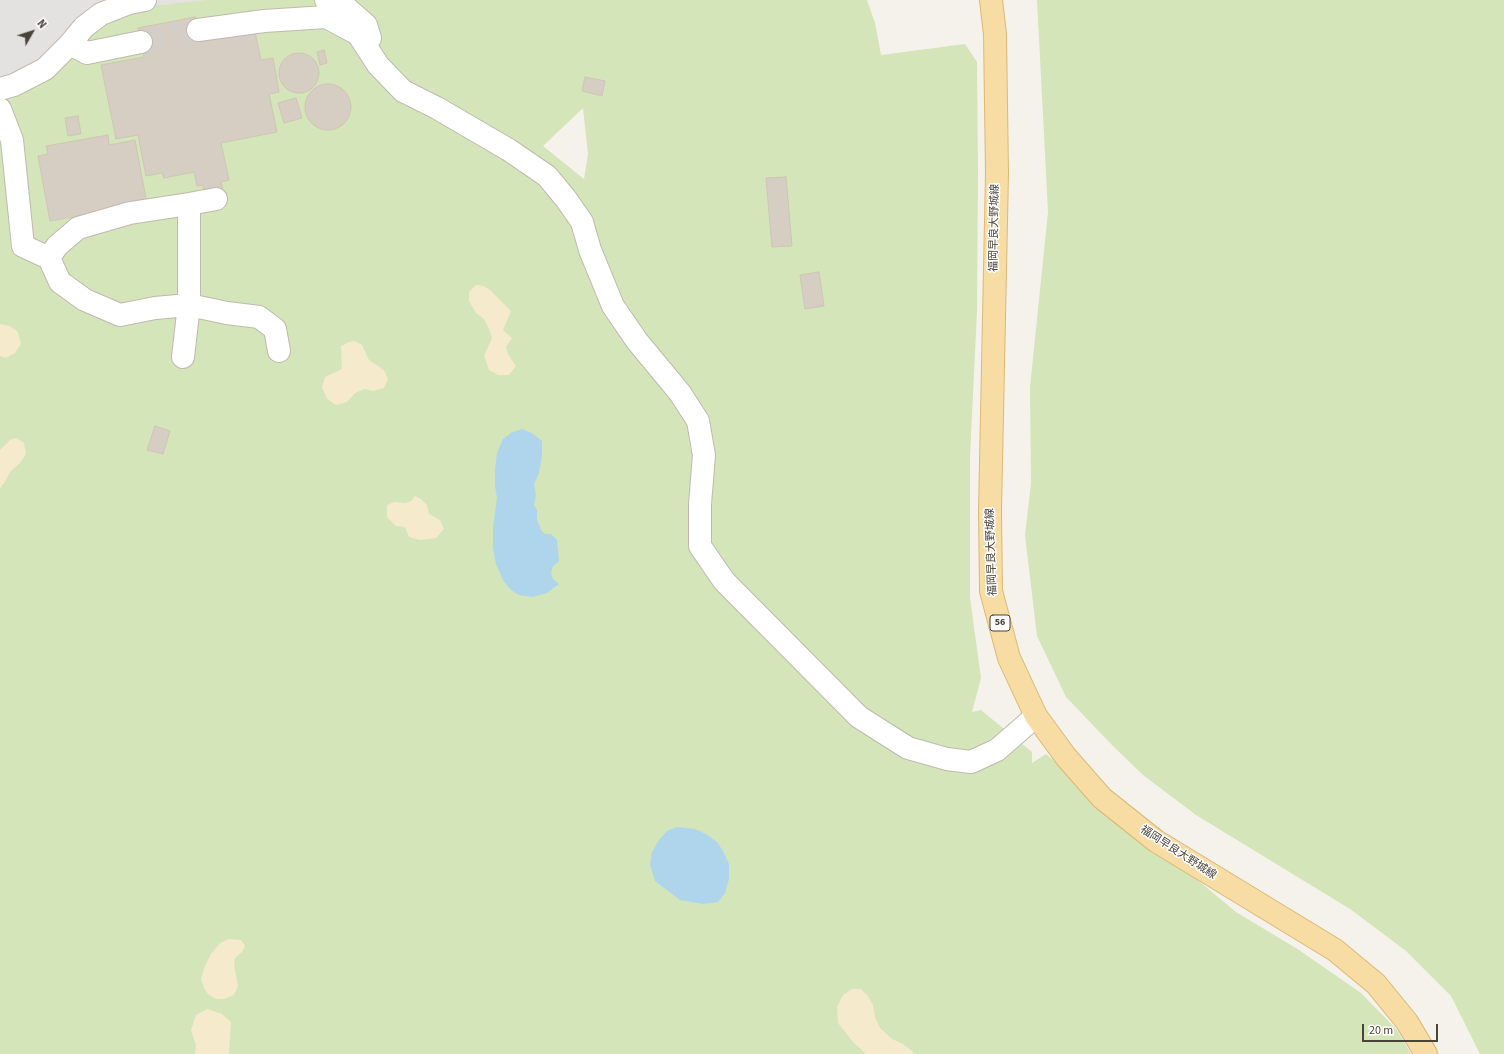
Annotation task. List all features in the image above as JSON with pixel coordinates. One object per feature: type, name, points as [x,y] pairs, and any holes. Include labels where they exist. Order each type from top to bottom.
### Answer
[{"type":"main road","name":"福岡早良大野城線","points":[[991,0],[995,34],[997,173],[990,503],[991,590],[1009,658],[1036,716],[1066,757],[1102,798],[1156,841],[1335,950],[1376,984],[1407,1022],[1426,1054]]},
{"type":"lane","points":[[0,89],[14,86],[45,69],[70,44],[84,27],[100,14],[128,3],[144,0]]},
{"type":"lane","points":[[326,0],[342,4],[366,25],[378,65]]},
{"type":"lane","points":[[198,30],[264,21],[326,17],[358,34],[378,65],[404,91],[437,108],[509,150],[547,176],[582,222],[590,250],[613,306],[637,341],[680,393],[698,421],[704,455],[700,504],[700,546],[724,581],[859,718],[908,748],[947,759],[971,762],[997,750],[1036,716]]},
{"type":"lane","points":[[70,44],[87,53],[141,42]]},
{"type":"lane","points":[[0,109],[12,140],[23,246],[49,258],[60,282],[85,300],[120,315],[155,308],[189,305],[227,313],[259,317],[275,329],[279,351]]},
{"type":"lane","points":[[49,258],[57,246],[78,228],[130,213],[216,199]]},
{"type":"lane","points":[[183,357],[189,305],[189,204]]},
{"type":"green space","points":[[0,0],[867,0],[875,23],[881,55],[965,44],[977,62],[977,311],[970,457],[970,598],[981,678],[972,712],[981,710],[1032,752],[1032,763],[1046,754],[1236,912],[1299,950],[1361,993],[1397,1030],[1411,1054],[0,1054]],"holes":[[[583,108],[588,154],[584,179],[543,146]]]},
{"type":"green space","points":[[1037,0],[1504,0],[1504,1054],[1480,1054],[1451,996],[1406,951],[1350,909],[1196,815],[1143,775],[1066,697],[1037,636],[1025,535],[1031,484],[1030,387],[1048,212]]},
{"type":"sand","points":[[476,285],[484,286],[491,291],[511,311],[503,330],[512,338],[506,347],[508,354],[516,366],[509,375],[498,375],[489,370],[484,356],[492,338],[484,319],[476,313],[469,301],[469,292]]},
{"type":"sand","points":[[0,324],[10,326],[18,332],[21,344],[15,353],[6,358],[0,356]]},
{"type":"sand","points":[[355,341],[362,345],[369,360],[384,370],[388,379],[384,388],[373,391],[365,389],[355,393],[347,402],[336,405],[327,399],[322,387],[325,377],[342,369],[341,346]]},
{"type":"sand","points":[[16,438],[24,443],[26,454],[20,463],[10,472],[0,488],[0,450],[10,440]]},
{"type":"sand","points":[[415,496],[427,505],[429,514],[440,520],[444,529],[436,538],[420,540],[409,537],[405,527],[396,526],[387,517],[387,505],[394,502],[405,503],[411,501]]},
{"type":"sand","points":[[229,939],[241,940],[245,946],[242,952],[235,958],[234,965],[238,986],[234,995],[224,999],[216,999],[208,994],[201,979],[204,968],[211,954],[220,943]]},
{"type":"sand","points":[[852,989],[861,989],[868,996],[873,1005],[875,1017],[880,1028],[892,1039],[903,1044],[914,1054],[866,1054],[853,1042],[838,1023],[837,1007],[843,995]]},
{"type":"sand","points":[[207,1009],[222,1014],[231,1022],[229,1054],[195,1054],[196,1045],[191,1030],[196,1015]]},
{"type":"shaded area","points":[[0,0],[207,0],[133,8],[94,27],[58,69],[11,100],[0,91]]},
{"type":"water","points":[[522,429],[532,433],[542,441],[542,455],[539,473],[534,484],[536,495],[534,505],[537,510],[537,520],[541,530],[545,534],[551,534],[557,540],[559,561],[553,566],[551,573],[553,579],[559,584],[547,593],[532,597],[519,595],[510,589],[503,580],[496,564],[493,548],[493,528],[497,498],[495,469],[497,453],[503,439],[511,433]]},
{"type":"water","points":[[677,827],[695,829],[706,834],[717,842],[723,851],[729,864],[729,879],[725,893],[718,902],[703,904],[680,900],[655,881],[650,865],[652,852],[659,840],[667,831]]},
{"type":"building","points":[[195,17],[200,42],[255,32],[261,60],[273,58],[279,92],[269,94],[277,132],[221,143],[229,180],[221,182],[223,191],[204,195],[203,185],[197,186],[194,172],[164,178],[162,173],[146,176],[138,135],[116,139],[101,65],[144,57],[138,28]]},
{"type":"building","points":[[324,50],[327,63],[320,65],[317,52]]},
{"type":"building","points":[[303,53],[310,56],[316,62],[319,73],[318,81],[310,90],[303,93],[295,93],[288,90],[280,81],[279,69],[282,62],[291,54]]},
{"type":"building","points":[[585,77],[605,81],[602,96],[582,91]]},
{"type":"building","points":[[324,84],[332,84],[341,88],[347,94],[351,107],[347,120],[341,126],[332,130],[324,130],[315,126],[309,120],[305,111],[305,103],[309,94],[315,88]]},
{"type":"building","points":[[296,98],[302,118],[284,123],[278,103]]},
{"type":"building","points":[[78,116],[81,134],[68,136],[65,118]]},
{"type":"building","points":[[108,135],[109,145],[135,140],[147,204],[50,221],[38,156],[48,154],[46,146]]},
{"type":"building","points":[[786,177],[792,246],[772,247],[766,178]]},
{"type":"building","points":[[819,272],[824,306],[805,309],[800,275]]},
{"type":"building","points":[[155,426],[170,431],[163,454],[147,450]]},
{"type":"tunnel","points":[[141,42],[198,30]]}]
